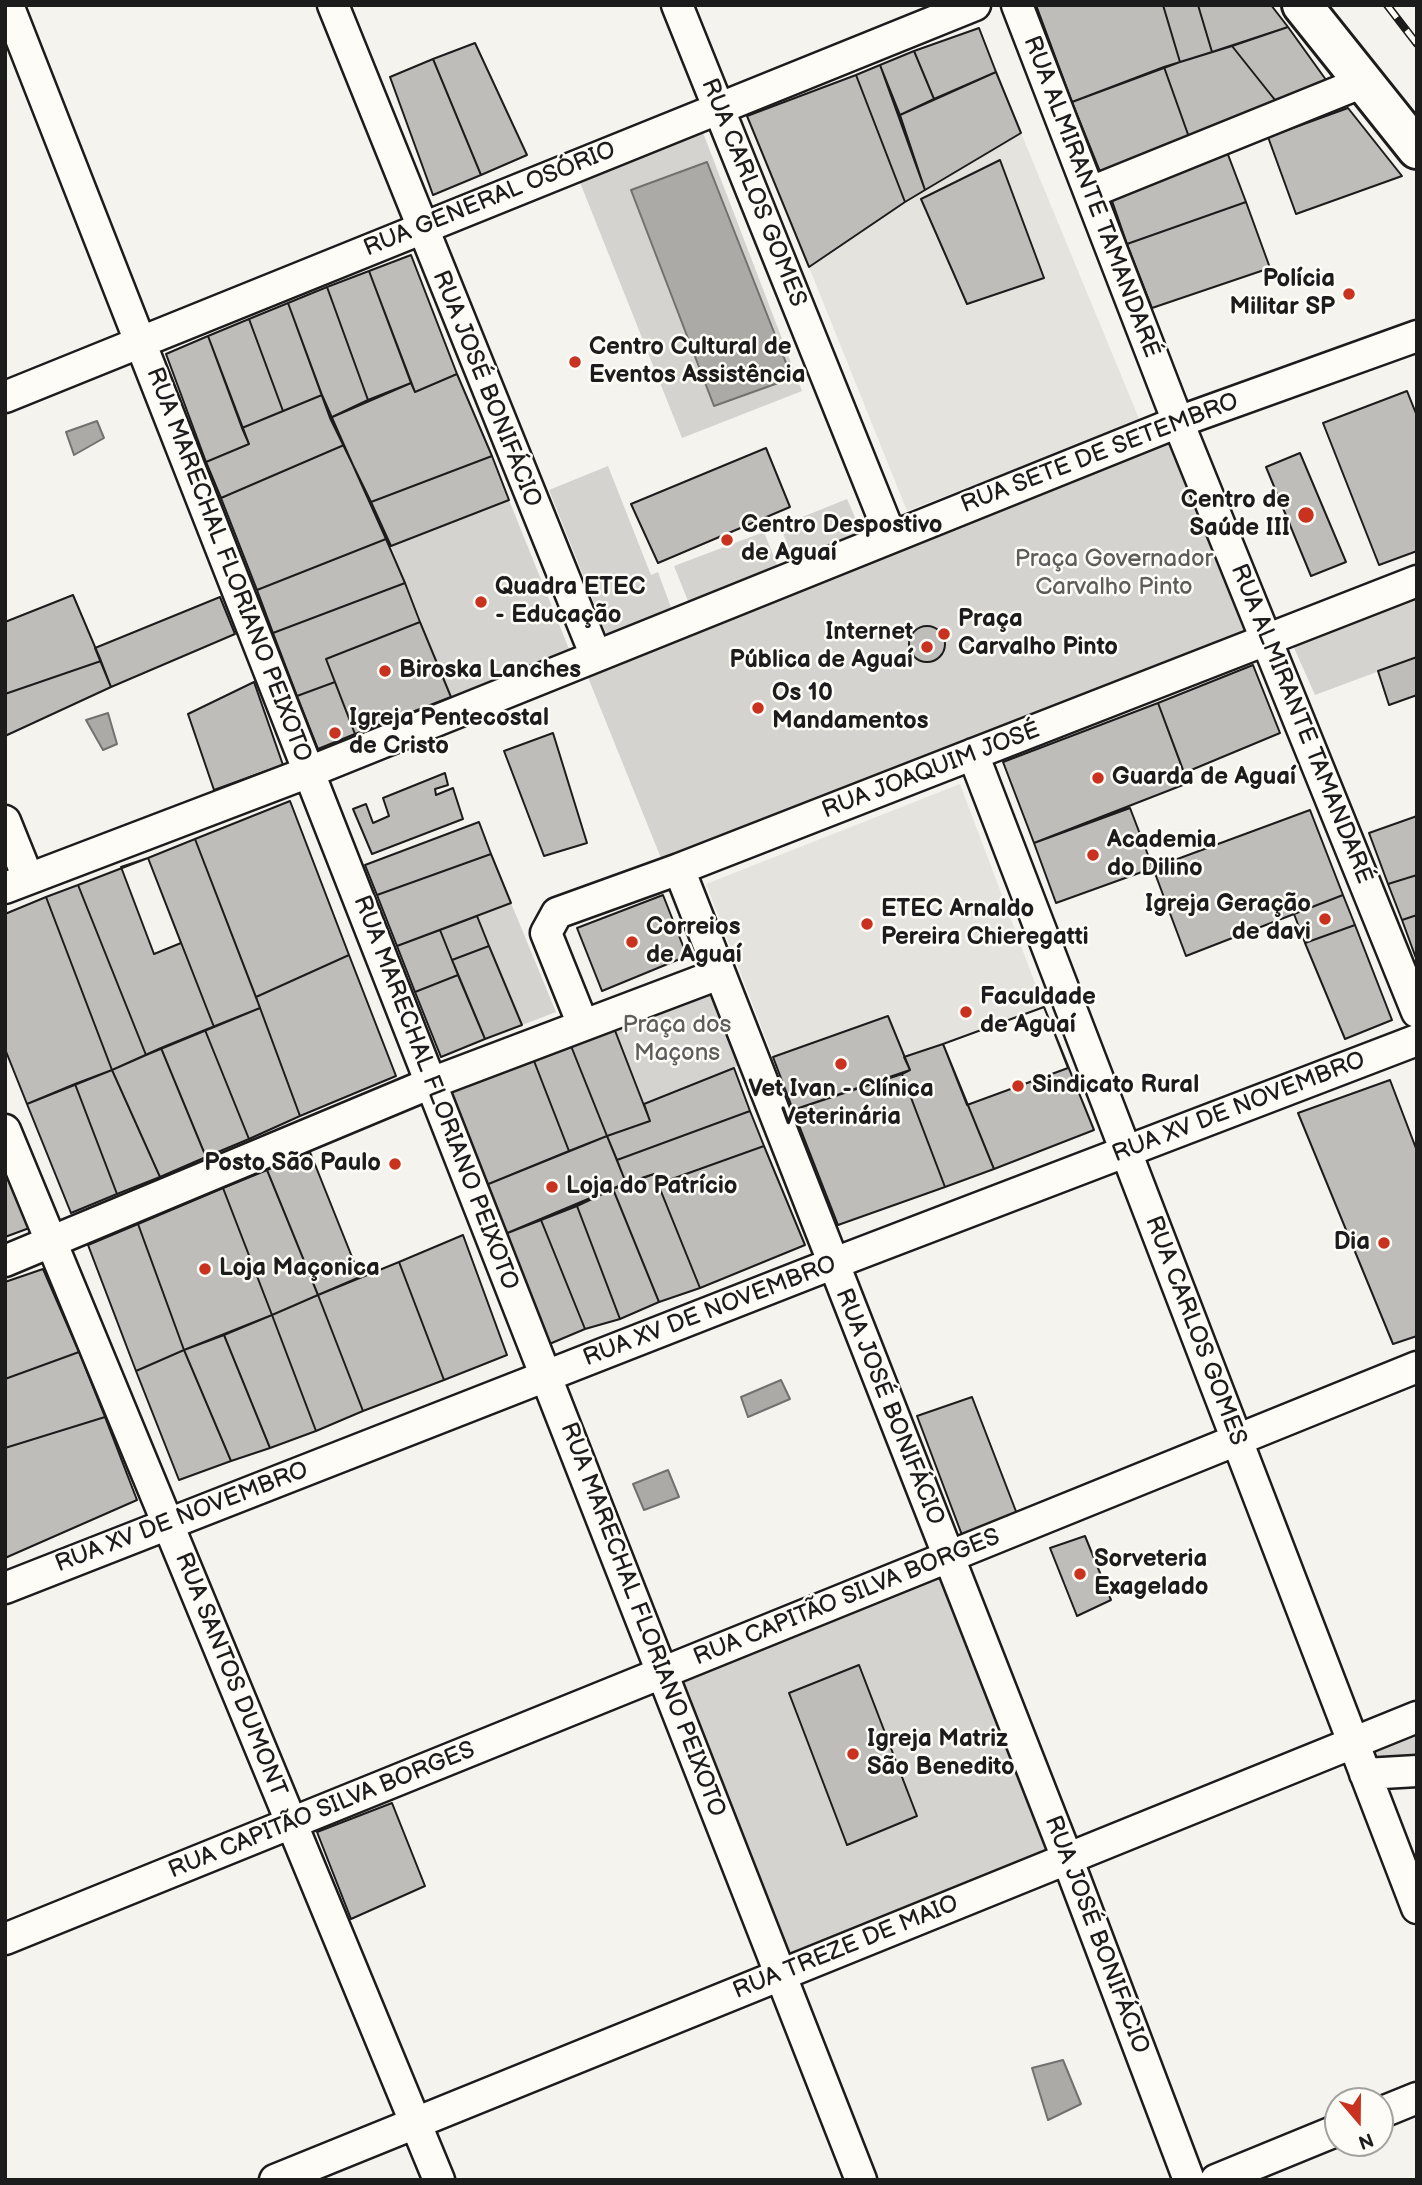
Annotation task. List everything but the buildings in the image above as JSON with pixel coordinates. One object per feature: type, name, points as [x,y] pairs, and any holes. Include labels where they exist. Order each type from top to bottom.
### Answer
[{"type":"main road","points":[[1302,5],[1417,149]]},
{"type":"street","name":"RUA MARECHAL FLORIANO PEIXOTO","points":[[8,5],[861,2180]]},
{"type":"street","name":"RUA JOSÉ BONIFÁCIO","points":[[333,5],[595,654]]},
{"type":"street","name":"RUA CARLOS GOMES","points":[[677,5],[891,537]]},
{"type":"street","name":"RUA GENERAL OSÓRIO","points":[[5,397],[140,340],[975,5]]},
{"type":"street","name":"RUA ALMIRANTE TAMANDARÉ","points":[[1017,5],[1178,422],[1417,1012]]},
{"type":"street","points":[[1091,192],[1363,82]]},
{"type":"street","name":"RUA SETE DE SETEMBRO","points":[[17,883],[309,772],[595,654],[1178,422],[1417,336]]},
{"type":"street","name":"RUA JOAQUIM JOSÉ","points":[[583,1025],[546,933],[557,913],[679,869],[1417,582]]},
{"type":"street","name":"RUA CARLOS GOMES","points":[[973,754],[1417,1908]]},
{"type":"street","points":[[5,821],[17,883]]},
{"type":"street","name":"RUA JOSÉ BONIFÁCIO","points":[[679,869],[1067,1858],[1189,2180]]},
{"type":"street","points":[[5,1261],[430,1083],[719,974]]},
{"type":"street","name":"RUA XV DE NOVEMBRO","points":[[5,1588],[832,1264],[1417,1040]]},
{"type":"street","name":"RUA SANTOS DUMONT","points":[[5,1130],[439,2180]]},
{"type":"street","name":"RUA CAPITÃO SILVA BORGES","points":[[5,1939],[1417,1367]]},
{"type":"street","name":"RUA TREZE DE MAIO","points":[[275,2180],[1417,1717]]},
{"type":"street","points":[[1365,1774],[1417,1771]]},
{"type":"street","points":[[1394,2107],[1417,2098]]},
{"type":"street","points":[[1216,2180],[1324,2136]]},
{"type":"shaded area","points":[[1021,133],[1140,421],[907,511],[809,267],[905,202]]},
{"type":"shaded area","points":[[707,162],[792,378],[714,406],[631,190]]},
{"type":"shaded area","points":[[97,421],[104,438],[74,455],[66,432]]},
{"type":"shaded area","points":[[108,713],[117,744],[103,750],[86,720]]},
{"type":"shaded area","name":"ETEC Arnaldo Pereira Chieregatti","points":[[960,784],[1044,1007],[904,1057],[887,1016],[773,1057],[706,884]]},
{"type":"shaded area","points":[[781,1380],[790,1399],[748,1417],[741,1397]]},
{"type":"shaded area","points":[[668,1470],[679,1497],[644,1510],[633,1484]]},
{"type":"shaded area","points":[[1063,2060],[1081,2104],[1048,2120],[1032,2068]]},
{"type":"green space","points":[[702,130],[802,391],[682,438],[579,180]]},
{"type":"green space","name":"Praça Governador Carvalho Pinto","points":[[1178,422],[1268,639],[667,873],[581,660]]},
{"type":"green space","points":[[608,466],[651,575],[658,572],[673,613],[608,638],[549,490]]},
{"type":"green space","points":[[847,499],[863,536],[795,563],[780,526]]},
{"type":"green space","name":"Quadra ETEC - Educação","points":[[509,500],[569,649],[451,697],[391,546]]},
{"type":"green space","points":[[764,532],[779,570],[690,606],[674,566]]},
{"type":"green space","points":[[1417,581],[1417,657],[1315,695],[1287,632]]},
{"type":"green space","points":[[511,903],[556,1012],[522,1025],[477,916]]},
{"type":"green space","name":"Praça dos Maçons","points":[[719,974],[752,1060],[644,1104],[609,1016]]},
{"type":"green space","points":[[948,1557],[1067,1858],[781,1974],[662,1673]]},
{"type":"green space","points":[[1417,1717],[1417,1771],[1365,1774],[1353,1742]]},
{"type":"railway","points":[[1387,5],[1417,44]]},
{"type":"place","name":"Polícia Militar SP","points":[[1349,294]]},
{"type":"place","name":"Centro Cultural de Eventos Assistência","points":[[575,362]]},
{"type":"place","name":"Centro de Saúde III","points":[[1306,515]]},
{"type":"place","name":"Centro Despostivo de Aguaí","points":[[727,540]]},
{"type":"place","name":"Quadra ETEC - Educação","points":[[481,602]]},
{"type":"place","name":"Praça Carvalho Pinto","points":[[944,634]]},
{"type":"place","name":"Internet Pública de Aguaí","points":[[927,647]]},
{"type":"place","name":"Biroska Lanches","points":[[385,671]]},
{"type":"place","name":"Os 10 Mandamentos","points":[[758,708]]},
{"type":"place","name":"Igreja Pentecostal de Cristo","points":[[335,733]]},
{"type":"place","name":"Guarda de Aguaí","points":[[1098,778]]},
{"type":"place","name":"Academia do Dilino","points":[[1093,855]]},
{"type":"place","name":"Igreja Geração de davi","points":[[1325,919]]},
{"type":"place","name":"ETEC Arnaldo Pereira Chieregatti","points":[[867,924]]},
{"type":"place","name":"Correios de Aguaí","points":[[632,942]]},
{"type":"place","name":"Faculdade de Aguaí","points":[[966,1012]]},
{"type":"place","name":"Vet Ivan - Clínica Veterinária","points":[[841,1064]]},
{"type":"place","name":"Sindicato Rural","points":[[1018,1086]]},
{"type":"place","name":"Posto São Paulo","points":[[395,1164]]},
{"type":"place","name":"Loja do Patrício","points":[[552,1187]]},
{"type":"place","name":"Dia","points":[[1384,1243]]},
{"type":"place","name":"Loja Maçonica","points":[[205,1269]]},
{"type":"place","name":"Sorveteria Exagelado","points":[[1080,1574]]},
{"type":"place","name":"Igreja Matriz São Benedito","points":[[853,1754]]}]
